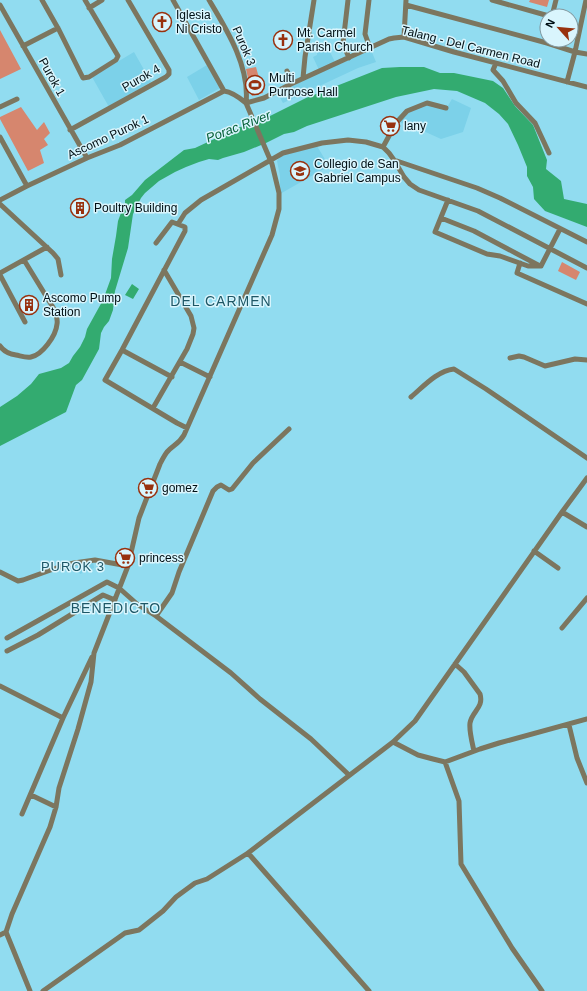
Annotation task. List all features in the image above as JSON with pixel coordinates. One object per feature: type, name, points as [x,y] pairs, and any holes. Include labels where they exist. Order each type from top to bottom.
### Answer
[{"type":"street","points":[[42,0],[83,78],[89,77],[116,60],[118,56],[85,0]]},
{"type":"street","points":[[89,8],[102,0]]},
{"type":"street","name":"Purok 4","points":[[70,130],[166,77],[168,74],[169,70],[128,0]]},
{"type":"street","points":[[22,814],[63,718],[94,653],[115,600],[128,566],[139,518],[160,464],[168,451],[180,442],[187,428],[272,235],[279,208],[279,193],[271,160],[246,103],[233,94],[224,91],[173,0]]},
{"type":"street","name":"Purok 3","points":[[209,0],[223,22],[234,44],[245,75],[247,95],[246,103]]},
{"type":"street","points":[[303,78],[314,0]]},
{"type":"street","points":[[348,0],[343,43],[349,58]]},
{"type":"street","points":[[369,0],[365,34],[370,48]]},
{"type":"street","points":[[492,0],[539,13]]},
{"type":"street","points":[[567,82],[586,0]]},
{"type":"street","points":[[404,38],[406,3],[539,40]]},
{"type":"street","name":"Purok 1","points":[[0,5],[87,158]]},
{"type":"street","points":[[23,46],[58,28]]},
{"type":"street","name":"Talang - Del Carmen Road","points":[[246,103],[264,98],[303,78],[394,38],[404,38],[587,87]]},
{"type":"street","points":[[564,48],[587,54]]},
{"type":"street","points":[[496,63],[493,70],[503,82],[516,103],[535,123],[549,153]]},
{"type":"street","points":[[287,71],[290,75],[291,84]]},
{"type":"street","name":"Ascomo Purok 1","points":[[0,200],[87,158],[120,146],[224,91]]},
{"type":"street","points":[[0,107],[17,99]]},
{"type":"street","points":[[383,147],[396,123],[407,111],[427,102],[446,108]]},
{"type":"street","points":[[0,137],[27,186]]},
{"type":"street","points":[[178,224],[186,213],[201,200],[283,153],[322,143],[348,140],[366,142],[383,147],[394,160],[404,177],[410,184],[419,190],[478,211],[587,268]]},
{"type":"street","points":[[394,160],[477,188],[587,242]]},
{"type":"street","points":[[448,200],[435,232],[487,254],[500,256],[528,266],[541,266]]},
{"type":"street","points":[[0,204],[53,252],[58,259],[61,275]]},
{"type":"street","points":[[441,218],[474,231],[541,266]]},
{"type":"street","points":[[156,243],[172,222],[185,227],[164,270],[105,380],[187,428]]},
{"type":"street","points":[[541,266],[560,229]]},
{"type":"street","points":[[25,322],[0,274],[47,247]]},
{"type":"street","points":[[0,346],[2,350],[11,354],[33,357],[49,343],[58,324],[54,309],[24,260]]},
{"type":"street","points":[[520,263],[516,273],[587,304]]},
{"type":"street","points":[[153,408],[187,349],[194,328],[189,312],[164,270]]},
{"type":"street","points":[[122,350],[172,377]]},
{"type":"street","points":[[510,358],[519,356],[524,357],[545,366],[575,358],[587,360]]},
{"type":"street","points":[[180,362],[210,377]]},
{"type":"street","points":[[411,397],[439,373],[454,369],[587,458]]},
{"type":"street","points":[[156,616],[172,593],[179,572],[213,491],[221,485],[229,490],[232,489],[253,463],[289,429]]},
{"type":"street","points":[[43,991],[125,933],[139,930],[163,911],[176,897],[195,883],[207,879],[248,853],[394,742],[415,721],[587,478]]},
{"type":"street","points":[[562,512],[587,527]]},
{"type":"street","points":[[534,552],[558,568]]},
{"type":"street","points":[[0,572],[18,581],[59,567],[95,560],[128,566]]},
{"type":"street","points":[[7,638],[107,582],[119,588],[137,604],[156,616],[231,673],[260,699],[311,739],[349,775]]},
{"type":"street","points":[[7,651],[38,635],[103,596],[115,600]]},
{"type":"street","points":[[562,628],[587,598]]},
{"type":"street","points":[[30,991],[6,932],[12,914],[50,827],[56,807],[59,788],[91,682],[94,653]]},
{"type":"street","points":[[455,664],[464,672],[482,698],[470,724],[474,751]]},
{"type":"street","points":[[0,686],[63,718]]},
{"type":"street","points":[[394,742],[418,755],[445,762],[499,743],[587,720]]},
{"type":"street","points":[[569,725],[587,783]]},
{"type":"street","points":[[445,762],[459,801],[461,864],[512,948],[541,991]]},
{"type":"street","points":[[30,795],[56,807]]},
{"type":"street","points":[[248,853],[369,991]]},
{"type":"street","points":[[0,935],[6,932]]},
{"type":"shaded area","points":[[530,0],[549,0],[547,7],[529,2]]},
{"type":"shaded area","points":[[0,30],[21,69],[0,79]]},
{"type":"shaded area","points":[[328,48],[335,62],[319,70],[313,57],[317,55],[317,53]]},
{"type":"shaded area","points":[[371,50],[376,62],[358,68],[283,103],[278,94],[306,79]]},
{"type":"shaded area","points":[[134,52],[151,82],[109,107],[92,77]]},
{"type":"shaded area","points":[[207,65],[220,88],[199,100],[187,77]]},
{"type":"shaded area","name":"Multi Purpose Hall","points":[[256,67],[263,93],[252,96],[246,69]]},
{"type":"shaded area","points":[[424,67],[440,73],[454,73],[493,81],[503,88],[515,106],[533,125],[547,160],[546,169],[561,181],[564,199],[587,204],[587,227],[545,211],[534,199],[533,187],[527,176],[527,167],[508,124],[499,114],[485,103],[457,91],[434,89],[396,97],[307,126],[294,132],[284,134],[244,152],[218,160],[209,159],[199,162],[175,172],[159,181],[141,198],[133,214],[128,248],[115,291],[113,310],[109,321],[101,333],[99,349],[82,380],[76,385],[66,412],[0,446],[0,407],[17,396],[31,384],[39,374],[61,368],[69,363],[80,347],[87,329],[103,300],[111,278],[112,259],[118,221],[125,207],[125,200],[132,195],[145,180],[184,150],[195,148],[240,127],[254,124],[306,98],[382,68]]},
{"type":"shaded area","points":[[452,99],[471,108],[463,132],[441,139],[419,129],[418,131],[400,122],[408,111],[429,104],[446,109]]},
{"type":"shaded area","points":[[21,107],[37,130],[44,122],[50,133],[44,139],[48,145],[40,150],[44,163],[28,171],[0,119],[0,117]]},
{"type":"shaded area","name":"Collegio de San Gabriel Campus","points":[[317,146],[329,166],[280,194],[280,176],[277,161],[280,156]]},
{"type":"shaded area","points":[[562,262],[580,272],[576,280],[558,271]]},
{"type":"shaded area","points":[[132,284],[139,289],[133,299],[125,295]]},
{"type":"shaded area","points":[[93,562],[94,568],[80,574],[77,566]]},
{"type":"place","name":"Iglesia Ni Cristo","points":[[162,22]]},
{"type":"place","name":"Mt. Carmel Parish Church","points":[[283,40]]},
{"type":"place","name":"Multi Purpose Hall","points":[[255,85]]},
{"type":"place","name":"lany","points":[[390,126]]},
{"type":"place","name":"Collegio de San Gabriel Campus","points":[[300,171]]},
{"type":"place","name":"Poultry Building","points":[[80,208]]},
{"type":"place","name":"Ascomo Pump Station","points":[[29,305]]},
{"type":"place","name":"gomez","points":[[148,488]]},
{"type":"place","name":"princess","points":[[125,558]]},
{"type":"district","name":"DEL CARMEN","points":[[221,301]]},
{"type":"district","name":"PUROK 3","points":[[73,566]]},
{"type":"district","name":"BENEDICTO","points":[[116,608]]},
{"type":"water label","name":"Porac River","points":[[238,126]]}]
